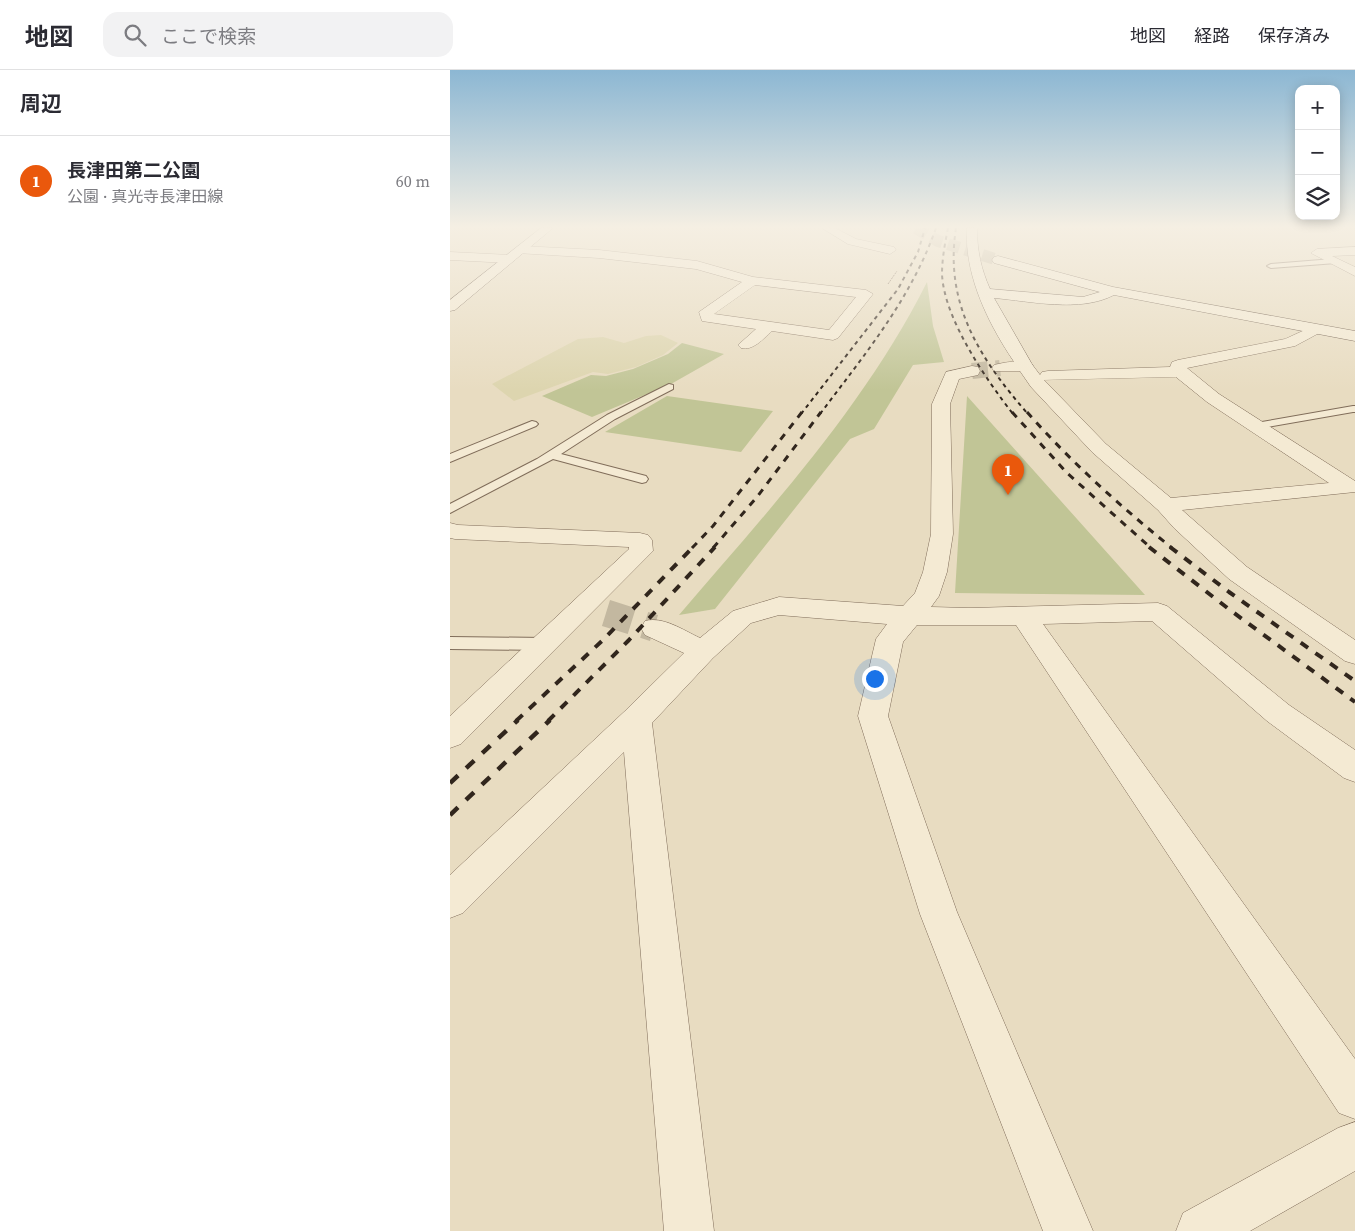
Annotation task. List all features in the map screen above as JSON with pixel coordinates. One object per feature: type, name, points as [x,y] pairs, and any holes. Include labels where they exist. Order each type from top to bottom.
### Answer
[{"type":"street","points":[[450,307],[481,282]]},
{"type":"street","points":[[750,282],[706,312],[707,318],[833,335],[866,294],[762,282]]},
{"type":"street","points":[[981,282],[985,293],[1025,366],[1050,397],[1099,448],[1238,572],[1355,654]]},
{"type":"street","points":[[1080,282],[1112,291],[1355,336]]},
{"type":"street","points":[[985,293],[1083,301],[1097,298],[1112,291]]},
{"type":"street","points":[[746,345],[769,326]]},
{"type":"street","points":[[1166,506],[1350,487],[1213,398],[1180,372],[1178,365],[1290,343],[1316,329]]},
{"type":"street","points":[[1000,368],[1025,366]]},
{"type":"street","points":[[972,371],[952,376],[941,404],[942,534],[935,572],[926,596],[890,639],[873,716],[940,914],[1068,1231]]},
{"type":"street","points":[[1048,376],[1180,372]]},
{"type":"street","points":[[450,530],[455,532],[640,540],[641,551],[595,610],[545,644],[450,735]]},
{"type":"street","points":[[450,900],[636,720],[703,650],[742,616],[779,606],[880,616],[1158,612],[1278,713],[1355,768]]},
{"type":"street","points":[[1023,615],[1355,1096]]},
{"type":"street","points":[[654,628],[703,650]]},
{"type":"street","points":[[636,720],[689,1231]]},
{"type":"street","points":[[1201,1231],[1355,1145]]},
{"type":"lane","points":[[450,509],[551,455],[611,417],[669,387]]},
{"type":"lane","points":[[1256,426],[1353,409]]},
{"type":"lane","points":[[450,458],[532,424]]},
{"type":"lane","points":[[551,455],[642,479]]},
{"type":"lane","points":[[450,643],[545,644]]},
{"type":"shaded area","points":[[661,335],[678,343],[663,355],[636,367],[608,374],[593,372],[514,401],[492,384],[578,339],[603,337],[624,343],[646,336]]},
{"type":"green space","points":[[927,282],[933,326],[944,362],[913,365],[874,429],[850,439],[715,609],[679,615],[814,456],[875,372]]},
{"type":"green space","points":[[682,343],[724,354],[671,384],[592,417],[542,396],[591,375],[606,376],[633,369],[668,354]]},
{"type":"green space","points":[[667,396],[773,411],[741,452],[605,432]]},
{"type":"green space","points":[[967,396],[1145,595],[955,593]]},
{"type":"tunnel","points":[[972,371],[1000,368]]},
{"type":"tunnel","points":[[606,613],[654,628]]},
{"type":"railway","points":[[801,414],[902,282]]},
{"type":"railway","points":[[820,414],[870,348],[912,282]]},
{"type":"railway","points":[[943,282],[950,310],[968,348],[1013,414]]},
{"type":"railway","points":[[955,282],[961,306],[981,351],[1028,414]]},
{"type":"railway","points":[[692,548],[713,526],[802,412]]},
{"type":"railway","points":[[713,548],[757,497],[821,412]]},
{"type":"railway","points":[[1012,412],[1067,473],[1151,548]]},
{"type":"railway","points":[[1027,412],[1096,483],[1172,548]]},
{"type":"railway","points":[[516,721],[603,640],[693,547]]},
{"type":"railway","points":[[548,721],[629,640],[715,547]]},
{"type":"railway","points":[[1149,547],[1230,610],[1355,702]]},
{"type":"railway","points":[[1170,547],[1229,592],[1355,681]]},
{"type":"railway","points":[[450,783],[518,720]]},
{"type":"railway","points":[[450,815],[550,720]]},
{"type":"place","name":"長津田第二公園","points":[[1008,495]]}]
